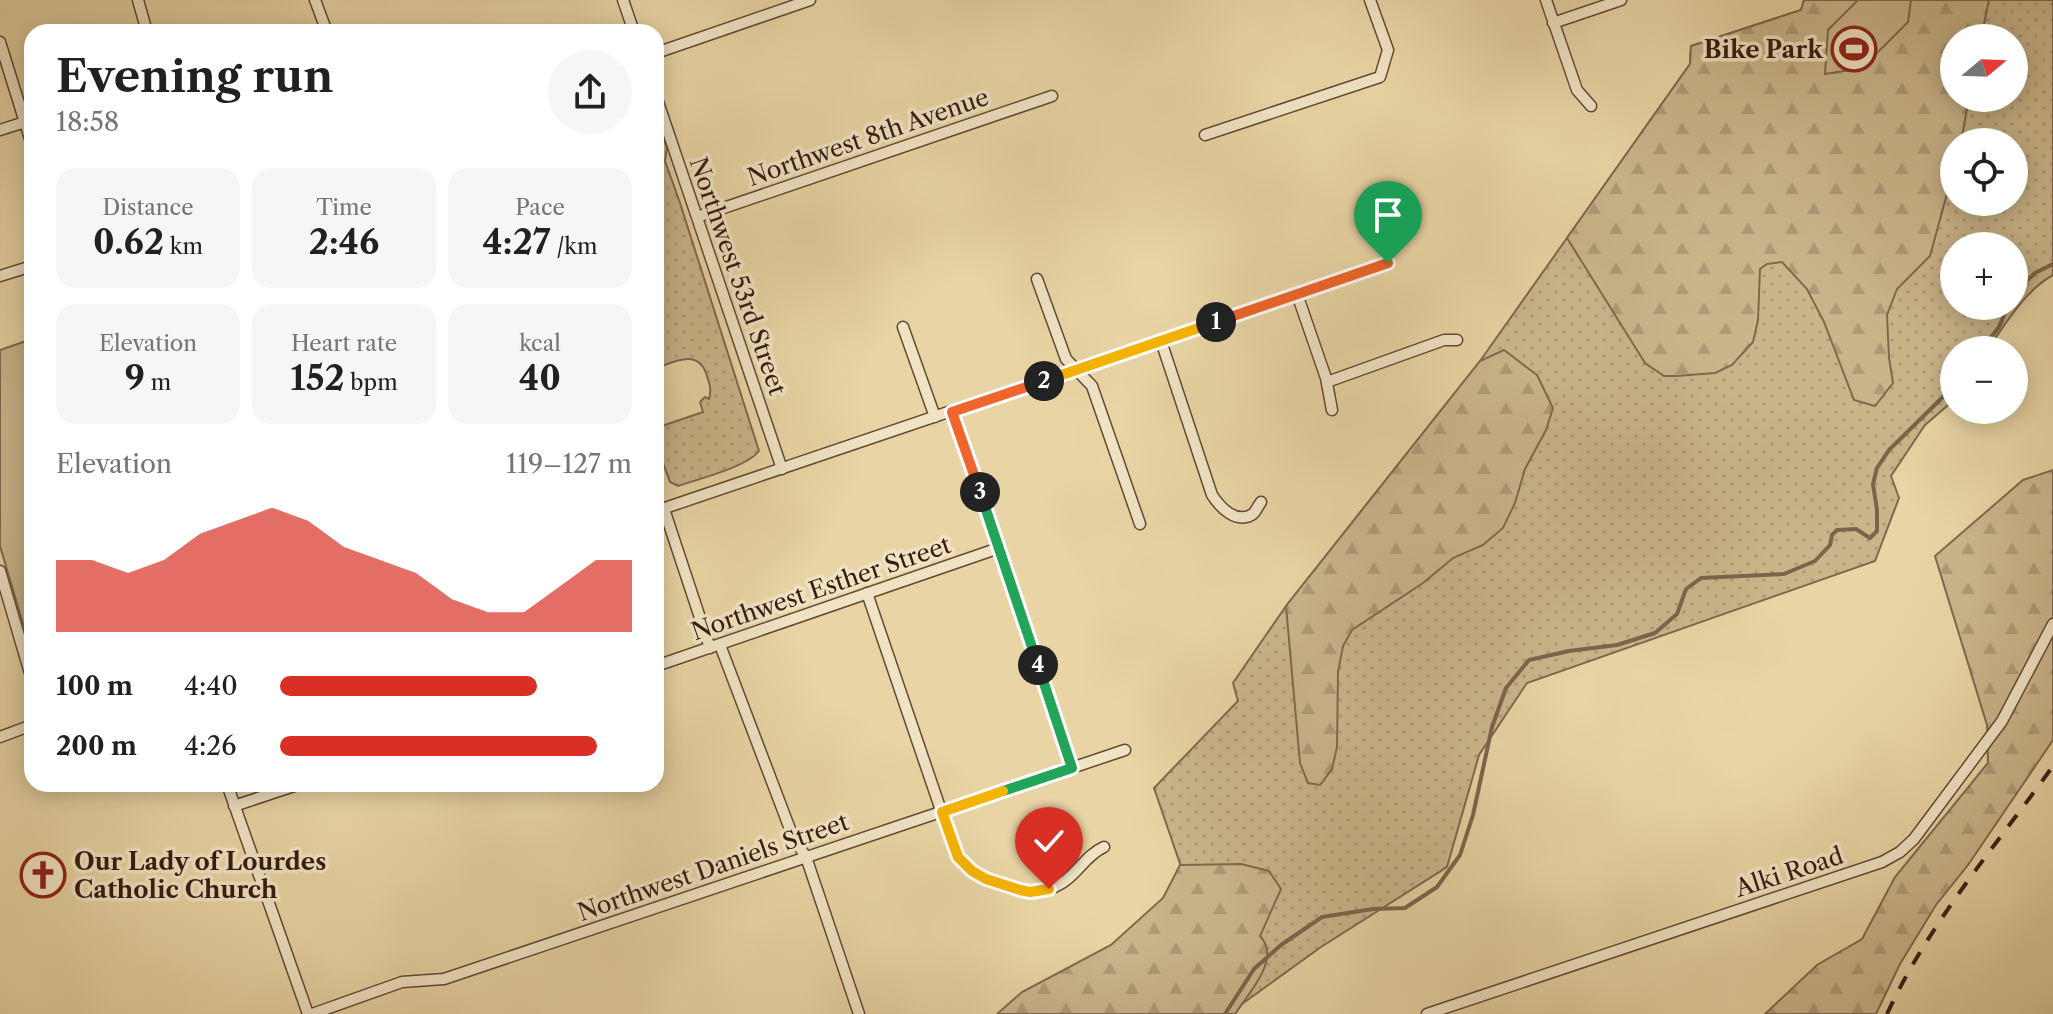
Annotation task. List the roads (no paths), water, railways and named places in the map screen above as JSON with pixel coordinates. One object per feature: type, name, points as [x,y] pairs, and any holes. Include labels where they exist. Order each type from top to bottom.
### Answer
[{"type":"street","points":[[138,0],[145,24]]},
{"type":"street","points":[[315,0],[324,24]]},
{"type":"street","points":[[623,0],[631,24]]},
{"type":"street","points":[[664,50],[810,0]]},
{"type":"street","points":[[1205,135],[1380,77],[1388,50],[1370,0]]},
{"type":"street","points":[[1546,0],[1577,90],[1591,106]]},
{"type":"street","points":[[1553,23],[1621,0]]},
{"type":"street","points":[[0,42],[24,119]]},
{"type":"street","name":"Northwest 8th Avenue","points":[[697,217],[1052,96]]},
{"type":"street","points":[[0,130],[24,122]]},
{"type":"street","name":"Northwest 53rd Street","points":[[664,134],[697,217],[782,469]]},
{"type":"street","points":[[664,509],[1388,263]]},
{"type":"street","points":[[0,276],[24,268]]},
{"type":"street","points":[[1037,279],[1066,359],[1092,386],[1140,524]]},
{"type":"street","points":[[1297,294],[1327,382],[1332,410]]},
{"type":"street","points":[[903,327],[935,417]]},
{"type":"street","points":[[1327,382],[1444,340],[1457,340]]},
{"type":"street","points":[[1161,341],[1216,502],[1223,510],[1242,517],[1252,514],[1261,502]]},
{"type":"street","points":[[952,412],[1072,768]]},
{"type":"street","points":[[664,520],[793,837],[806,857],[859,1014]]},
{"type":"street","name":"Northwest Esther Street","points":[[664,663],[999,548]]},
{"type":"street","points":[[0,571],[24,653]]},
{"type":"street","points":[[867,593],[954,847],[964,864],[986,879],[1030,892],[1065,881],[1093,852],[1104,847]]},
{"type":"street","name":"Alki Road","points":[[1427,1014],[1882,862],[1900,852],[1914,839],[2002,721],[2053,624]]},
{"type":"street","points":[[0,737],[24,728]]},
{"type":"street","name":"Northwest Daniels Street","points":[[310,1014],[402,982],[444,979],[1125,750]]},
{"type":"street","points":[[230,792],[310,1014]]},
{"type":"street","points":[[234,806],[276,792]]},
{"type":"waterway","points":[[2028,280],[2053,264]]},
{"type":"waterway","points":[[1992,336],[2002,320]]},
{"type":"waterway","points":[[1225,1014],[1254,969],[1281,945],[1322,917],[1373,909],[1405,908],[1437,887],[1460,855],[1473,815],[1492,727],[1506,688],[1529,660],[1617,645],[1655,633],[1677,614],[1686,589],[1701,578],[1784,574],[1815,561],[1830,545],[1832,535],[1837,530],[1856,529],[1870,538],[1877,531],[1873,484],[1877,468],[1889,450],[1940,400]]},
{"type":"railway","points":[[1887,1014],[1922,948],[2053,766]]},
{"type":"place","name":"Bike Park","points":[[1854,49]]},
{"type":"place","name":"Our Lady of Lourdes Catholic Church","points":[[43,875]]}]
